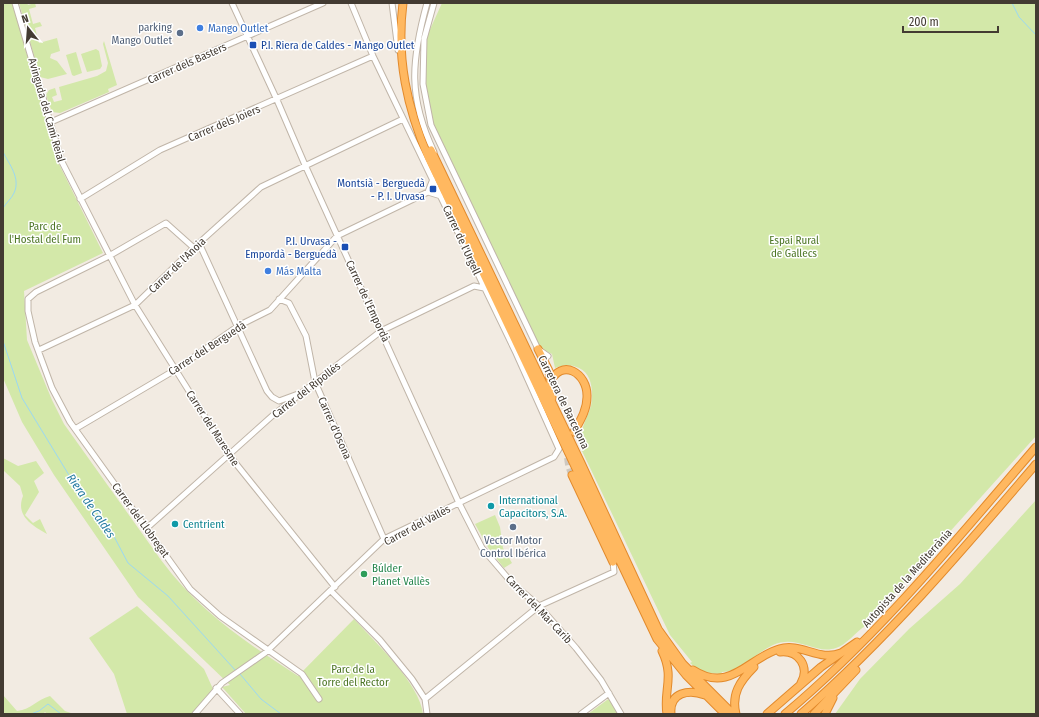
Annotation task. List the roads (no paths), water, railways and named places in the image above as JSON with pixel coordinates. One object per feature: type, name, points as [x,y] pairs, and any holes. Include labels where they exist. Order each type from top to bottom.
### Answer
[{"type":"highway","name":"Carretera de Barcelona","points":[[403,3],[401,39],[405,85],[415,124],[427,153],[572,458],[640,606],[657,639],[668,655],[686,675],[709,696],[725,714]]},
{"type":"highway","name":"Carretera de Barcelona","points":[[405,85],[417,120],[663,637],[679,658],[733,714]]},
{"type":"highway","points":[[538,349],[547,367],[556,411]]},
{"type":"highway","points":[[550,383],[555,375],[567,370],[576,372],[584,381],[587,391],[587,402],[584,414],[574,432]]},
{"type":"highway","points":[[538,400],[554,433],[572,458]]},
{"type":"highway","name":"Autopista de la Mediterrània","points":[[785,714],[846,659],[895,609],[1036,447]]},
{"type":"highway","name":"Autopista de la Mediterrània","points":[[801,714],[887,633],[929,588],[1036,464]]},
{"type":"highway","points":[[572,475],[613,562]]},
{"type":"highway","points":[[640,606],[642,615],[662,652],[668,667],[669,683],[667,714]]},
{"type":"highway","points":[[767,714],[821,667],[841,653],[895,609]]},
{"type":"highway","points":[[814,714],[845,682],[887,633]]},
{"type":"highway","points":[[679,658],[698,673],[720,677],[738,673],[768,653],[784,648],[797,648],[826,657],[841,653]]},
{"type":"highway","points":[[736,714],[734,698],[738,686],[756,666],[776,654],[788,652],[801,660],[804,666],[804,675],[795,690]]},
{"type":"highway","points":[[825,714],[845,682]]},
{"type":"highway","points":[[671,714],[673,702],[680,694],[692,691],[709,696]]},
{"type":"street","name":"Avinguda del Camí Reial","points":[[16,3],[62,162],[109,256]]},
{"type":"street","name":"Carrer de l'Empordà","points":[[232,3],[337,236],[460,502]]},
{"type":"street","name":"Carrer dels Basters","points":[[51,122],[323,3]]},
{"type":"street","name":"Carrer de l'Urgell","points":[[351,3],[403,119],[538,400],[558,446],[558,452],[551,459]]},
{"type":"street","points":[[392,3],[405,85]]},
{"type":"street","points":[[427,3],[415,52],[414,82],[421,119],[438,163]]},
{"type":"street","points":[[434,3],[424,39],[423,84],[431,125],[538,349],[548,356]]},
{"type":"street","name":"Carrer dels Joiers","points":[[80,199],[160,150],[277,100],[374,56]]},
{"type":"street","points":[[305,165],[403,119]]},
{"type":"street","name":"Carrer de l'Anoia","points":[[39,350],[135,305],[198,243],[261,187],[305,165]]},
{"type":"street","points":[[433,179],[428,192],[441,196]]},
{"type":"street","name":"Carrer del Berguedà","points":[[75,429],[175,370],[238,326],[270,310],[337,236],[428,192]]},
{"type":"street","points":[[109,256],[166,223],[194,248]]},
{"type":"street","points":[[198,243],[272,397],[279,401],[304,391]]},
{"type":"street","name":"Carrer del Llobregat","points":[[109,256],[30,296],[28,311],[35,342],[52,388],[75,429],[190,589],[220,616],[267,651],[302,674],[319,699]]},
{"type":"street","name":"Carrer del Maresme","points":[[109,256],[135,305],[229,455],[333,589],[380,640],[412,679],[425,700]]},
{"type":"street","name":"Carrer del Ripollés","points":[[147,528],[272,416],[381,331],[474,286],[485,289]]},
{"type":"street","name":"Carrer d'Osona","points":[[279,299],[289,303],[306,336],[315,382],[384,540]]},
{"type":"street","name":"Carrer del Vallès","points":[[196,714],[216,688],[267,651],[384,540],[551,459]]},
{"type":"street","name":"Carrer del Mar Carib","points":[[460,502],[482,548],[512,583],[539,606],[576,648],[609,693],[621,714]]},
{"type":"street","points":[[427,714],[425,700],[539,606],[614,572],[613,562]]},
{"type":"street","points":[[216,688],[240,714]]},
{"type":"street","points":[[581,714],[609,693]]},
{"type":"waterway","points":[[1012,3],[1019,17],[1036,35]]},
{"type":"waterway","points":[[3,152],[13,171],[16,182],[13,195],[3,208]]},
{"type":"waterway","name":"Riera de Caldes","points":[[3,341],[22,398],[78,490],[109,527],[128,563],[168,596],[236,671]]},
{"type":"waterway","name":"Riera de Caldes","points":[[240,674],[261,699],[281,714]]},
{"type":"waterway","points":[[31,714],[39,711],[48,704],[61,714]]},
{"type":"tunnel","points":[[572,475],[568,464],[568,453],[574,432]]},
{"type":"place","name":"Mango Outlet","points":[[200,28]]},
{"type":"place","name":"parking Mango Outlet","points":[[180,33]]},
{"type":"place","name":"P.I. Riera de Caldes - Mango Outlet","points":[[253,45]]},
{"type":"place","name":"Montsià - Berguedà - P. I. Urvasa","points":[[433,189]]},
{"type":"place","name":"P.I. Urvasa - Empordà - Berguedà","points":[[345,247]]},
{"type":"place","name":"Más Malta","points":[[268,271]]},
{"type":"place","name":"International Capacitors, S.A.","points":[[491,506]]},
{"type":"place","name":"Centrient","points":[[175,524]]},
{"type":"place","name":"Vector Motor Control Ibérica","points":[[513,527]]},
{"type":"place","name":"Búlder Planet Vallès","points":[[364,574]]},
{"type":"park label","name":"Parc de l'Hostal del Fum","points":[[45,232]]},
{"type":"park label","name":"Espai Rural de Gallecs","points":[[794,246]]},
{"type":"park label","name":"Parc de la Torre del Rector","points":[[353,675]]}]
